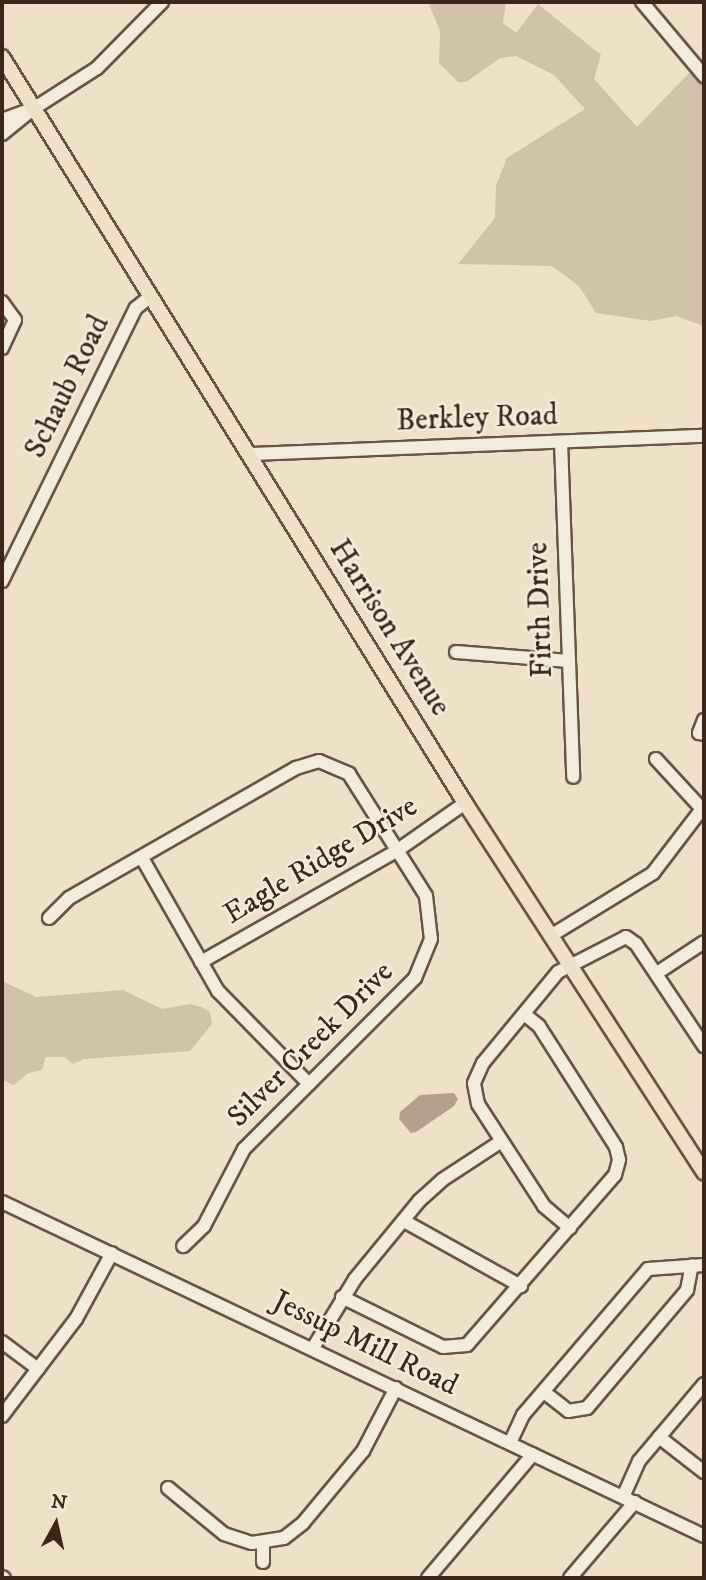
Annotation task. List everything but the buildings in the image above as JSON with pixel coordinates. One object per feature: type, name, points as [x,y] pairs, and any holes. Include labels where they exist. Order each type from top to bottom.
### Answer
[{"type":"main road","name":"Harrison Avenue","points":[[2,57],[252,454],[466,803],[574,965],[704,1172]]},
{"type":"street","points":[[2,134],[33,109],[97,68],[162,2]]},
{"type":"street","points":[[642,2],[704,76]]},
{"type":"street","points":[[2,120],[33,109]]},
{"type":"street","name":"Schaub Road","points":[[2,581],[136,308],[151,296]]},
{"type":"street","points":[[2,302],[15,320],[2,348]]},
{"type":"street","name":"Berkley Road","points":[[252,454],[704,436]]},
{"type":"street","name":"Firth Drive","points":[[561,442],[573,777]]},
{"type":"street","points":[[456,652],[569,661]]},
{"type":"street","points":[[704,720],[699,733],[704,734]]},
{"type":"street","points":[[552,934],[653,873],[704,810],[656,759]]},
{"type":"street","name":"Silver Creek Drive","points":[[49,918],[69,898],[296,768],[319,761],[349,774],[398,850],[430,907],[428,952],[415,978],[244,1149],[204,1226],[183,1246]]},
{"type":"street","name":"Eagle Ridge Drive","points":[[201,962],[398,850],[466,803]]},
{"type":"street","points":[[142,858],[227,1003],[309,1084]]},
{"type":"street","points":[[570,1228],[544,1206],[500,1142],[476,1100],[475,1079],[558,972],[574,965],[607,943],[626,937],[657,973],[704,1046]]},
{"type":"street","points":[[657,973],[704,943]]},
{"type":"street","points":[[342,1297],[438,1345],[455,1349],[473,1341],[615,1175],[619,1155],[539,1026],[524,1014]]},
{"type":"street","points":[[313,1348],[342,1297],[404,1221],[442,1180],[500,1142]]},
{"type":"street","name":"Jessup Mill Road","points":[[2,1202],[704,1536]]},
{"type":"street","points":[[404,1221],[499,1270],[521,1286]]},
{"type":"street","points":[[2,1416],[76,1320],[111,1253]]},
{"type":"street","points":[[510,1443],[523,1415],[648,1269],[698,1265],[680,1300],[587,1408],[568,1411],[544,1392]]},
{"type":"street","points":[[2,1342],[38,1369]]},
{"type":"street","points":[[623,1497],[634,1468],[704,1384]]},
{"type":"street","points":[[168,1488],[223,1534],[262,1543],[284,1538],[303,1523],[373,1437],[396,1388]]},
{"type":"street","points":[[659,1437],[704,1472]]},
{"type":"street","points":[[428,1578],[533,1454]]},
{"type":"street","points":[[570,1578],[635,1502]]},
{"type":"street","points":[[262,1543],[263,1562]]},
{"type":"shaded area","points":[[428,2],[506,2],[503,23],[516,33],[538,4],[601,55],[594,79],[637,127],[692,70],[704,77],[704,326],[676,316],[651,321],[596,313],[579,286],[552,266],[458,264],[495,218],[496,186],[507,158],[585,109],[554,75],[516,56],[500,58],[466,82],[458,82],[439,63],[440,31]]},
{"type":"shaded area","points":[[2,981],[36,997],[123,990],[162,1009],[190,1004],[201,1007],[210,1012],[212,1024],[190,1051],[84,1059],[73,1064],[65,1057],[46,1057],[42,1070],[28,1073],[14,1085],[2,1080]]},
{"type":"shaded area","points":[[454,1093],[458,1099],[454,1106],[416,1132],[411,1133],[399,1119],[400,1112],[420,1095]]}]
